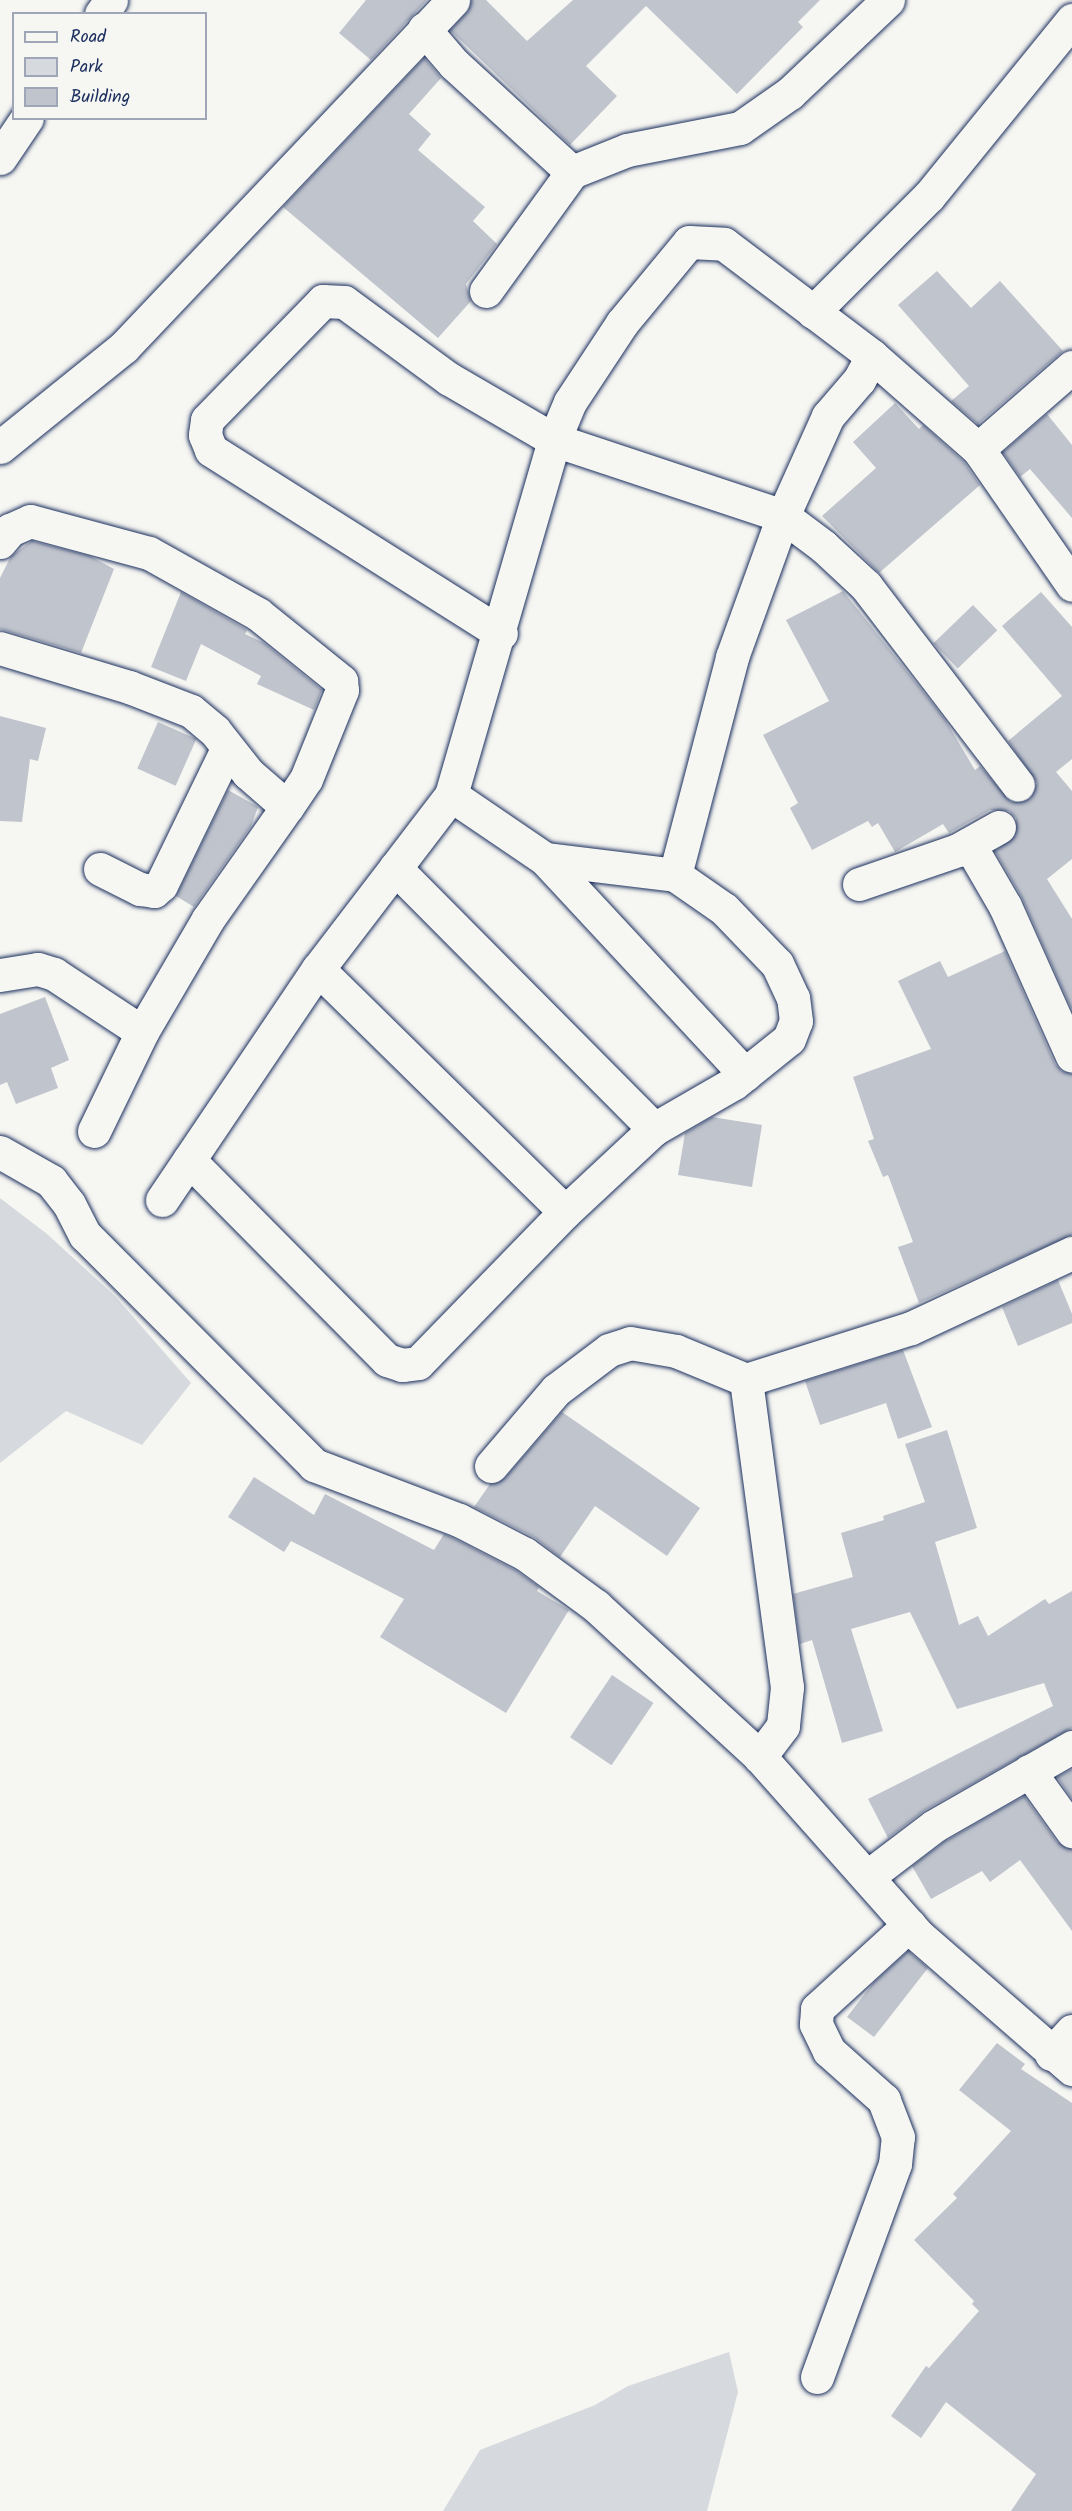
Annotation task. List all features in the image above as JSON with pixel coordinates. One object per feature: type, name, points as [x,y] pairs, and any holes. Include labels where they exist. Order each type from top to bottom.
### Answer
[{"type":"street","points":[[0,447],[124,347],[453,0]]},
{"type":"street","points":[[486,291],[572,172],[627,150],[740,128],[790,93],[888,0]]},
{"type":"street","points":[[813,312],[929,196],[1072,20]]},
{"type":"street","points":[[424,29],[454,64],[572,172]]},
{"type":"street","points":[[0,158],[26,120]]},
{"type":"street","points":[[162,1200],[318,969],[451,795],[501,633],[554,440],[589,370],[689,243],[724,244],[872,356],[978,449],[1072,585]]},
{"type":"street","points":[[501,633],[211,450],[205,435],[207,420],[323,302],[333,299],[355,309],[449,379],[554,440],[783,516],[824,546],[866,586],[1018,785]]},
{"type":"street","points":[[675,875],[732,657],[783,516],[828,416],[859,380],[872,356]]},
{"type":"street","points":[[978,449],[1072,367]]},
{"type":"street","points":[[0,542],[10,530],[30,521],[149,553],[258,614],[341,681],[342,690],[306,779],[208,919],[142,1032],[94,1131]]},
{"type":"street","points":[[0,648],[157,696],[202,718],[227,749],[287,807]]},
{"type":"street","points":[[100,869],[140,889],[154,891],[161,885],[227,749]]},
{"type":"street","points":[[451,795],[545,859],[745,1074]]},
{"type":"street","points":[[859,884],[969,844],[999,827]]},
{"type":"street","points":[[969,844],[1005,906],[1072,1056]]},
{"type":"street","points":[[189,1160],[387,1360],[402,1365],[418,1363],[565,1212],[654,1129],[745,1074],[789,1039],[796,1021],[793,998],[777,964],[732,917],[675,875],[545,859]]},
{"type":"street","points":[[394,868],[654,1129]]},
{"type":"street","points":[[0,975],[38,969],[54,974],[142,1032]]},
{"type":"street","points":[[318,969],[565,1212]]},
{"type":"street","points":[[0,1152],[51,1181],[69,1204],[85,1235],[314,1464],[386,1489],[525,1554],[596,1606],[760,1757],[909,1925],[1065,2052]]},
{"type":"street","points":[[491,1466],[556,1390],[609,1350],[630,1343],[676,1351],[746,1380],[911,1328],[1072,1253]]},
{"type":"street","points":[[746,1380],[787,1687],[783,1726],[760,1757]]},
{"type":"street","points":[[867,1876],[934,1826],[1072,1747]]},
{"type":"street","points":[[1029,1772],[1072,1831]]},
{"type":"street","points":[[817,2377],[895,2164],[898,2137],[884,2100],[829,2051],[816,2024],[817,2009],[909,1925]]},
{"type":"green space","points":[[0,1198],[47,1234],[115,1296],[191,1383],[142,1445],[66,1411],[0,1463]]},
{"type":"green space","points":[[729,2352],[738,2392],[707,2511],[443,2511],[480,2450],[595,2405],[628,2386]]},
{"type":"building","points":[[366,0],[427,0],[371,60],[339,33]]},
{"type":"building","points":[[471,0],[486,0],[527,41],[573,0],[820,0],[798,22],[803,27],[737,94],[646,6],[586,66],[617,96],[570,145],[450,30],[467,12]]},
{"type":"building","points":[[424,58],[441,78],[409,114],[431,134],[418,150],[485,207],[473,221],[497,244],[466,284],[471,301],[438,338],[283,207]]},
{"type":"building","points":[[937,271],[971,308],[1000,281],[1063,351],[978,424],[951,401],[969,386],[898,305]]},
{"type":"building","points":[[895,403],[919,429],[923,425],[964,462],[980,485],[879,573],[822,516],[876,468],[853,442]]},
{"type":"building","points":[[1047,414],[1072,445],[1072,518],[1030,469],[1020,477],[1003,452]]},
{"type":"building","points":[[32,541],[90,556],[114,569],[81,653],[0,629],[0,578],[11,556]]},
{"type":"building","points":[[843,591],[944,718],[975,770],[980,766],[1011,802],[1030,799],[1037,783],[1008,741],[1062,696],[1002,626],[1041,592],[1072,627],[1072,759],[1056,772],[1072,791],[1072,859],[1047,879],[1072,919],[1072,1010],[1022,898],[995,851],[1015,836],[1016,818],[1009,811],[990,810],[949,833],[943,824],[895,852],[878,823],[872,827],[868,821],[812,850],[790,808],[798,803],[763,735],[829,701],[786,620]]},
{"type":"building","points":[[181,592],[247,630],[245,634],[264,643],[322,690],[314,710],[257,684],[261,676],[201,644],[186,681],[151,667]]},
{"type":"building","points":[[973,605],[997,630],[958,668],[933,643]]},
{"type":"building","points":[[0,716],[46,728],[38,761],[30,759],[22,822],[0,821]]},
{"type":"building","points":[[158,722],[196,739],[176,786],[137,769]]},
{"type":"building","points":[[228,790],[258,807],[251,826],[194,907],[176,896]]},
{"type":"building","points":[[1005,951],[1055,1064],[1062,1071],[1072,1074],[1072,1235],[919,1303],[898,1247],[913,1242],[888,1175],[883,1177],[868,1141],[874,1139],[853,1077],[931,1049],[898,981],[940,961],[948,977]]},
{"type":"building","points":[[45,997],[69,1060],[51,1068],[58,1088],[16,1104],[7,1082],[0,1085],[0,1014]]},
{"type":"building","points":[[712,1117],[762,1125],[752,1187],[678,1175],[685,1133]]},
{"type":"building","points":[[1058,1280],[1072,1314],[1072,1323],[1018,1346],[1002,1307]]},
{"type":"building","points":[[903,1350],[932,1427],[898,1439],[886,1403],[820,1425],[805,1381]]},
{"type":"building","points":[[562,1412],[700,1508],[667,1556],[595,1506],[560,1557],[534,1537],[474,1507],[490,1484],[505,1478]]},
{"type":"building","points":[[947,1430],[977,1528],[935,1542],[959,1625],[978,1616],[988,1636],[1045,1599],[1049,1604],[1072,1591],[1072,1728],[925,1810],[888,1838],[868,1799],[1053,1706],[1044,1683],[957,1709],[910,1612],[851,1629],[883,1731],[842,1743],[812,1640],[800,1644],[793,1594],[853,1577],[841,1533],[884,1520],[883,1516],[925,1502],[905,1444]]},
{"type":"building","points":[[254,1477],[314,1515],[325,1494],[434,1550],[444,1534],[515,1570],[539,1587],[537,1591],[569,1610],[506,1713],[380,1637],[404,1599],[291,1541],[284,1552],[228,1517]]},
{"type":"building","points":[[612,1675],[653,1703],[612,1765],[570,1737]]},
{"type":"building","points":[[1072,1769],[1072,1799],[1057,1777]]},
{"type":"building","points":[[1024,1796],[1057,1842],[1072,1849],[1072,1931],[1020,1860],[990,1882],[982,1871],[931,1899],[912,1866],[944,1842]]},
{"type":"building","points":[[908,1951],[928,1968],[874,2037],[847,2017],[874,1982]]},
{"type":"building","points":[[997,2043],[1025,2064],[1021,2069],[1072,2103],[1072,2511],[1011,2511],[1036,2474],[946,2402],[921,2438],[891,2416],[926,2366],[929,2368],[979,2311],[972,2304],[974,2301],[914,2240],[957,2198],[953,2194],[1011,2131],[959,2090]]}]
